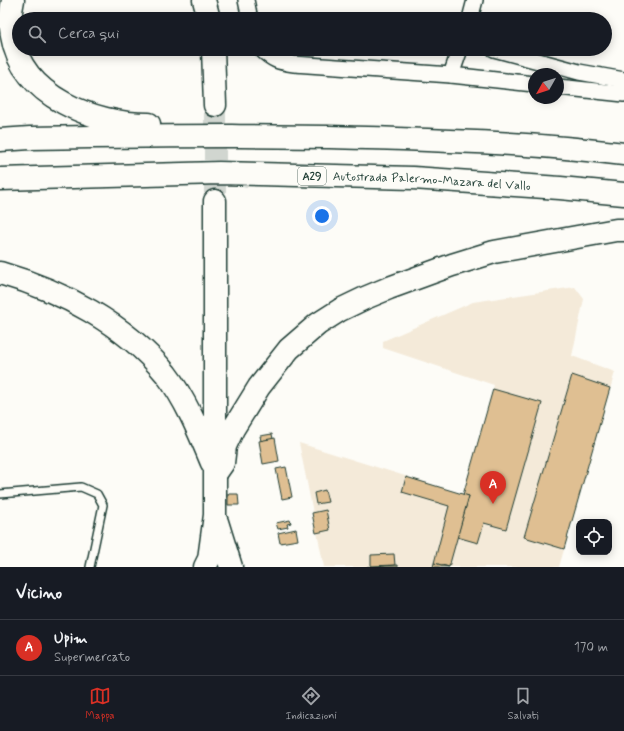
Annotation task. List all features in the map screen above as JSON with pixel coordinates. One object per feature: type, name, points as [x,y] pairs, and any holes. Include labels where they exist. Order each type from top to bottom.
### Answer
[{"type":"highway","points":[[12,35],[10,24],[13,0]]},
{"type":"highway","points":[[204,0],[207,12]]},
{"type":"highway","points":[[18,56],[23,68],[40,88],[56,99],[102,118],[136,124],[311,126],[369,137]]},
{"type":"highway","points":[[213,56],[214,105]]},
{"type":"highway","points":[[0,140],[30,138],[255,135],[369,137],[512,144],[624,154]]},
{"type":"highway","name":"Autostrada Palermo-Mazara del Vallo","points":[[0,179],[235,174],[413,178],[624,194]]},
{"type":"highway","points":[[205,567],[209,559],[215,515],[215,201]]},
{"type":"highway","points":[[216,473],[223,463],[225,446],[233,429],[267,376],[289,349],[318,324],[340,310],[389,288],[452,265],[494,252],[549,241],[624,230]]},
{"type":"highway","points":[[0,273],[22,279],[72,301],[103,318],[145,351],[166,375],[180,395],[200,434],[216,473]]},
{"type":"highway","points":[[215,515],[231,567]]},
{"type":"street","points":[[246,0],[249,12]]},
{"type":"street","points":[[472,12],[475,0]]},
{"type":"street","points":[[268,56],[280,62],[294,64],[452,75],[528,83]]},
{"type":"street","points":[[452,75],[458,56]]},
{"type":"street","points":[[520,56],[579,72],[624,80]]},
{"type":"street","points":[[564,88],[624,94]]},
{"type":"lane","points":[[0,494],[81,487],[97,494],[103,505],[90,567]]},
{"type":"shaded area","points":[[575,287],[584,299],[572,356],[615,372],[559,567],[324,567],[299,443],[463,494],[494,385],[383,348],[383,341],[473,302]]},
{"type":"building","points":[[572,375],[610,388],[564,549],[524,537]]},
{"type":"building","points":[[493,389],[542,403],[506,529],[484,523],[478,543],[457,537],[469,496],[463,495]]},
{"type":"building","points":[[272,434],[273,439],[261,441],[260,436]]},
{"type":"building","points":[[275,438],[279,461],[263,464],[259,441]]},
{"type":"building","points":[[286,467],[292,497],[282,499],[276,469]]},
{"type":"building","points":[[406,477],[469,496],[449,567],[434,563],[449,506],[402,492]]},
{"type":"building","points":[[325,490],[328,502],[316,504],[314,493]]},
{"type":"building","points":[[228,494],[238,494],[239,505],[228,505]]},
{"type":"building","points":[[326,510],[330,530],[316,533],[312,513]]},
{"type":"building","points":[[290,520],[291,523],[287,524],[288,527],[278,529],[276,523]]},
{"type":"building","points":[[296,529],[298,540],[280,543],[278,533]]},
{"type":"building","points":[[394,554],[395,565],[371,566],[371,555]]},
{"type":"building","points":[[434,563],[449,567],[433,567]]},
{"type":"building","points":[[398,565],[398,567],[367,567]]},
{"type":"tunnel","points":[[215,105],[215,201]]},
{"type":"place","name":"Upim","points":[[493,504]]}]
